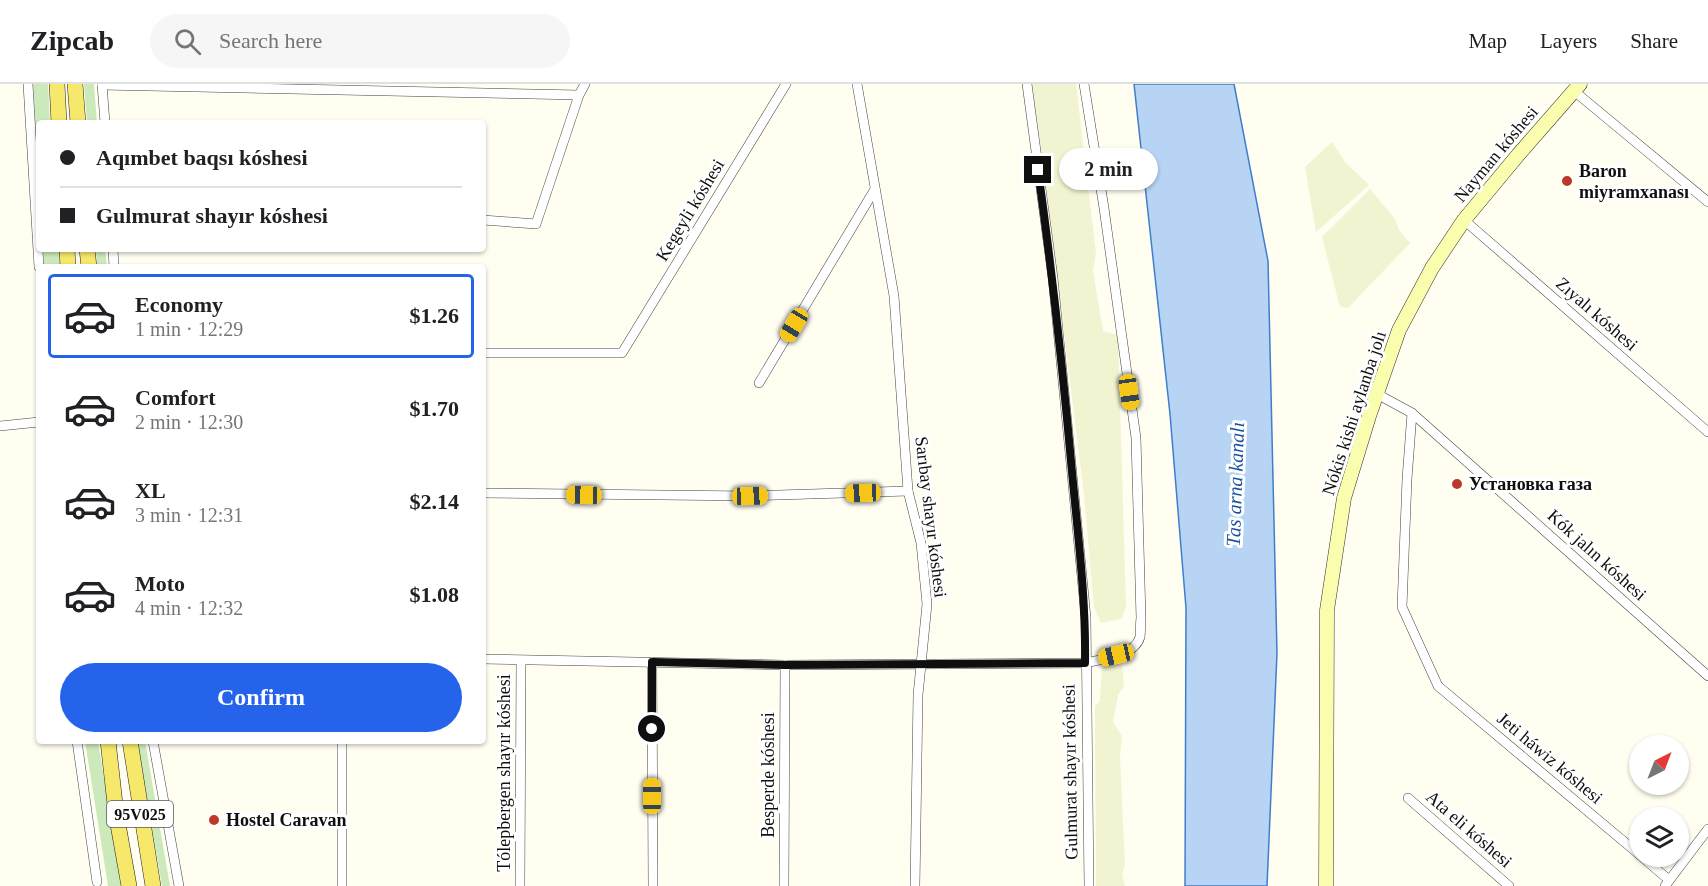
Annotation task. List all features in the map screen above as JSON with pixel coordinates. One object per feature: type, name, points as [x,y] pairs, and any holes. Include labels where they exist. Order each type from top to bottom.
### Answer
[{"type":"main road","points":[[57,84],[59,120]]},
{"type":"main road","points":[[75,84],[78,120]]},
{"type":"main road","name":"Nayman kóshesi","points":[[1464,220],[1577,87]]},
{"type":"main road","name":"Nókis kishi aylanba jolı","points":[[1326,886],[1327,610],[1344,498],[1399,330],[1432,268],[1464,220]]},
{"type":"main road","name":"95V025","points":[[108,744],[116,813],[129,886]]},
{"type":"main road","name":"95V025","points":[[130,744],[153,886]]},
{"type":"street","points":[[28,84],[36,217]]},
{"type":"street","points":[[486,220],[536,224],[579,95],[585,84]]},
{"type":"street","name":"Kegeyli kóshesi","points":[[486,353],[622,353],[786,84]]},
{"type":"street","name":"Sarıbay shayır kóshesi","points":[[857,84],[894,296],[908,491],[921,543],[927,604],[918,694],[915,886]]},
{"type":"street","name":"Gulmurat shayır kóshesi","points":[[1026,84],[1053,278],[1086,618],[1089,886]]},
{"type":"street","points":[[486,659],[785,665],[1085,663],[1116,655],[1134,645],[1140,639],[1141,618],[1136,438],[1084,84]]},
{"type":"street","points":[[105,120],[102,85],[579,95]]},
{"type":"street","points":[[1577,87],[1708,202]]},
{"type":"street","points":[[759,383],[875,189]]},
{"type":"street","name":"Zıyalı kóshesi","points":[[1464,220],[1708,432]]},
{"type":"street","name":"Kók jalın kóshesi","points":[[1377,394],[1412,413],[1708,676]]},
{"type":"street","name":"Jeti háwiz kóshesi","points":[[1412,413],[1402,607],[1438,686],[1629,847]]},
{"type":"street","points":[[0,426],[36,422]]},
{"type":"street","points":[[486,493],[750,496],[908,491]]},
{"type":"street","name":"Tólepbergen shayır kóshesi","points":[[520,886],[521,661]]},
{"type":"street","points":[[652,662],[652,886]]},
{"type":"street","name":"Besperde kóshesi","points":[[784,886],[785,665]]},
{"type":"street","points":[[77,744],[97,882]]},
{"type":"street","points":[[154,744],[179,886]]},
{"type":"street","points":[[342,744],[342,886]]},
{"type":"street","name":"Ata eli kóshesi","points":[[1408,798],[1509,886]]},
{"type":"street","points":[[1667,883],[1708,829]]},
{"type":"street","name":"Jeti háwiz kóshesi","points":[[1651,867],[1667,883]]},
{"type":"green space","points":[[33,84],[48,84],[50,120],[36,120],[36,134]]},
{"type":"green space","points":[[84,84],[94,84],[97,120],[87,120]]},
{"type":"green space","points":[[1031,84],[1076,84],[1096,253],[1093,271],[1103,331],[1118,335],[1126,607],[1121,619],[1101,623],[1094,607],[1084,495],[1041,146]]},
{"type":"green space","points":[[1332,142],[1345,162],[1369,185],[1316,232],[1305,167]]},
{"type":"green space","points":[[1370,189],[1395,219],[1399,230],[1410,243],[1348,308],[1340,307],[1322,237]]},
{"type":"green space","points":[[43,252],[59,252],[60,264],[44,264]]},
{"type":"green space","points":[[96,252],[105,252],[107,264],[97,264]]},
{"type":"green space","points":[[1112,664],[1122,665],[1124,686],[1118,695],[1113,722],[1122,736],[1120,757],[1125,866],[1122,874],[1125,886],[1096,886],[1095,706],[1100,701],[1102,668]]},
{"type":"green space","points":[[85,744],[98,744],[121,886],[108,886]]},
{"type":"green space","points":[[138,744],[146,744],[170,886],[162,886]]},
{"type":"water","name":"Tas arna kanalı","points":[[1134,84],[1234,84],[1268,261],[1277,653],[1267,886],[1185,886],[1186,608],[1170,414]]},
{"type":"place","name":"Baron miyramxanası","points":[[1567,181]]},
{"type":"place","name":"Установка газа","points":[[1457,484]]},
{"type":"place","name":"Hostel Caravan","points":[[214,820]]},
{"type":"route","points":[[652,729],[652,662],[785,665],[1085,663],[1086,618],[1065,388],[1038,170]]}]
